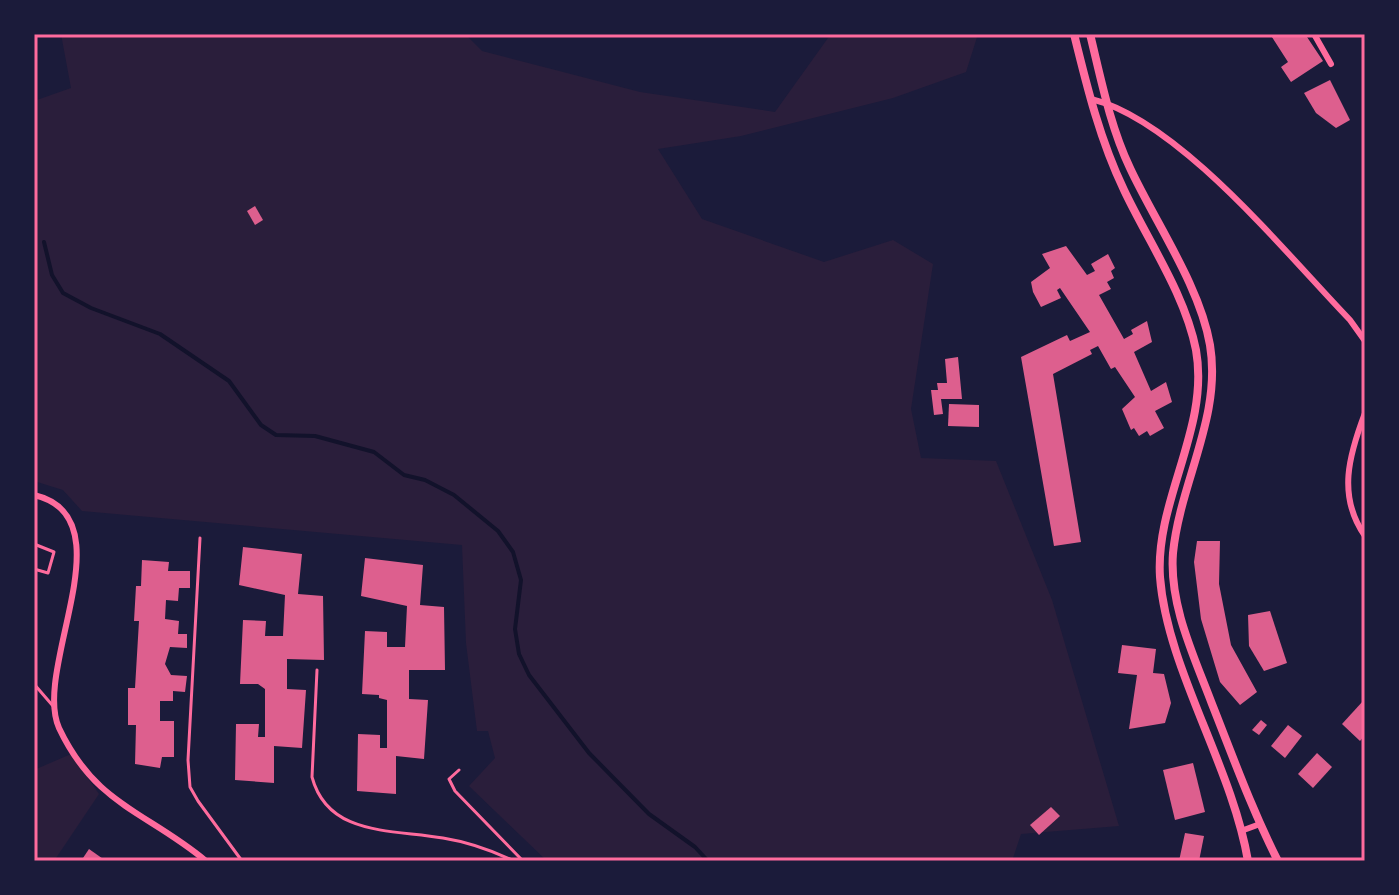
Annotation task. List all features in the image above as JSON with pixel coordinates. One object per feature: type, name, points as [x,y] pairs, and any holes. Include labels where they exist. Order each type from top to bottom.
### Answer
[{"type":"street","points":[[1074,34],[1106,151],[1188,324],[1198,375],[1193,417],[1165,524],[1161,582],[1180,656],[1241,831],[1248,861]]},
{"type":"street","points":[[1090,34],[1121,147],[1207,333],[1212,376],[1206,420],[1177,528],[1173,582],[1193,652],[1260,824],[1278,861]]},
{"type":"street","points":[[1314,34],[1331,64]]},
{"type":"street","points":[[1091,99],[1107,103],[1154,131],[1216,182],[1350,320],[1365,341]]},
{"type":"street","points":[[1135,214],[1149,207]]},
{"type":"street","points":[[1160,264],[1174,257]]},
{"type":"street","points":[[1365,413],[1348,460],[1347,483],[1350,506],[1365,536]]},
{"type":"street","points":[[34,495],[51,499],[65,511],[76,545],[72,602],[52,692],[60,729],[103,793],[206,861]]},
{"type":"street","points":[[1241,831],[1260,824]]},
{"type":"lane","points":[[200,538],[188,760],[190,787],[242,861]]},
{"type":"lane","points":[[34,544],[54,552],[48,573],[34,569]]},
{"type":"lane","points":[[317,670],[312,777],[316,793],[335,815],[360,828],[479,846],[514,861]]},
{"type":"lane","points":[[34,684],[53,706]]},
{"type":"lane","points":[[459,770],[449,779],[455,791],[523,861]]},
{"type":"shaded area","points":[[61,34],[465,34],[482,51],[640,92],[775,112],[828,38],[837,34],[978,34],[966,72],[893,98],[741,136],[658,149],[702,219],[824,262],[893,240],[933,264],[911,409],[921,458],[996,461],[1052,600],[1119,826],[1021,834],[1012,861],[547,861],[469,786],[495,758],[488,731],[477,731],[466,643],[462,545],[82,511],[63,490],[34,481],[34,101],[71,88]]},
{"type":"shaded area","points":[[71,754],[99,794],[54,861],[34,861],[34,770]]},
{"type":"building","points":[[1270,34],[1305,34],[1323,61],[1291,82],[1281,67],[1288,62]]},
{"type":"building","points":[[1330,80],[1350,120],[1336,128],[1316,113],[1304,93]]},
{"type":"building","points":[[255,206],[263,220],[255,225],[247,211]]},
{"type":"building","points":[[1066,246],[1087,275],[1095,271],[1091,264],[1108,254],[1115,268],[1111,271],[1114,278],[1107,282],[1111,289],[1099,295],[1124,339],[1133,334],[1131,330],[1147,321],[1152,342],[1134,352],[1151,391],[1166,382],[1172,402],[1155,411],[1164,428],[1150,436],[1147,431],[1139,436],[1134,428],[1131,430],[1122,409],[1135,397],[1115,367],[1111,369],[1098,346],[1090,350],[1092,354],[1053,374],[1081,542],[1054,546],[1021,357],[1067,335],[1070,341],[1090,332],[1060,288],[1057,290],[1061,298],[1041,307],[1033,292],[1031,282],[1050,268],[1042,254]]},
{"type":"building","points":[[958,357],[962,399],[941,399],[943,414],[934,415],[931,390],[938,390],[937,383],[947,383],[945,359]]},
{"type":"building","points":[[949,404],[979,405],[979,427],[948,426]]},
{"type":"building","points":[[1197,541],[1220,541],[1219,584],[1231,645],[1257,692],[1240,705],[1220,682],[1201,619],[1194,562]]},
{"type":"building","points":[[243,547],[302,554],[298,594],[323,596],[324,660],[287,659],[287,689],[306,690],[302,748],[274,746],[274,783],[235,780],[236,724],[259,724],[258,737],[265,737],[265,689],[258,684],[240,684],[243,620],[266,621],[265,636],[283,636],[285,595],[239,585]]},
{"type":"building","points":[[365,558],[423,565],[420,605],[444,607],[445,670],[409,670],[409,699],[428,700],[424,759],[396,756],[396,794],[357,791],[358,734],[380,735],[380,748],[387,748],[387,700],[379,698],[379,695],[362,694],[365,631],[387,632],[387,647],[405,647],[407,606],[361,596]]},
{"type":"building","points":[[142,560],[169,562],[168,571],[190,571],[190,588],[179,588],[178,601],[166,600],[165,619],[179,621],[178,634],[187,634],[187,648],[170,647],[165,664],[171,675],[187,676],[185,692],[173,691],[173,701],[160,701],[160,721],[174,721],[174,757],[162,757],[160,768],[135,764],[136,725],[128,725],[128,688],[135,688],[139,621],[134,621],[136,586],[141,586]]},
{"type":"building","points":[[1270,611],[1287,663],[1264,671],[1249,646],[1248,615]]},
{"type":"building","points":[[1122,645],[1156,649],[1153,673],[1164,674],[1171,703],[1165,723],[1129,729],[1137,675],[1118,673]]},
{"type":"building","points":[[1363,701],[1365,735],[1360,741],[1342,724]]},
{"type":"building","points":[[1261,720],[1267,725],[1259,735],[1252,730]]},
{"type":"building","points":[[1288,725],[1302,736],[1285,758],[1271,746]]},
{"type":"building","points":[[1317,753],[1332,767],[1313,788],[1298,774]]},
{"type":"building","points":[[1193,763],[1205,812],[1175,820],[1163,770]]},
{"type":"building","points":[[1051,807],[1060,816],[1039,835],[1030,825]]},
{"type":"building","points":[[1185,833],[1204,836],[1199,861],[1179,861]]},
{"type":"building","points":[[89,849],[106,861],[81,861]]},
{"type":"waterway","points":[[44,242],[52,275],[63,293],[91,308],[160,334],[229,381],[261,425],[276,435],[315,436],[374,452],[404,475],[425,480],[454,495],[498,531],[513,552],[521,580],[515,629],[519,654],[529,675],[589,753],[649,814],[695,847],[708,861]]}]
